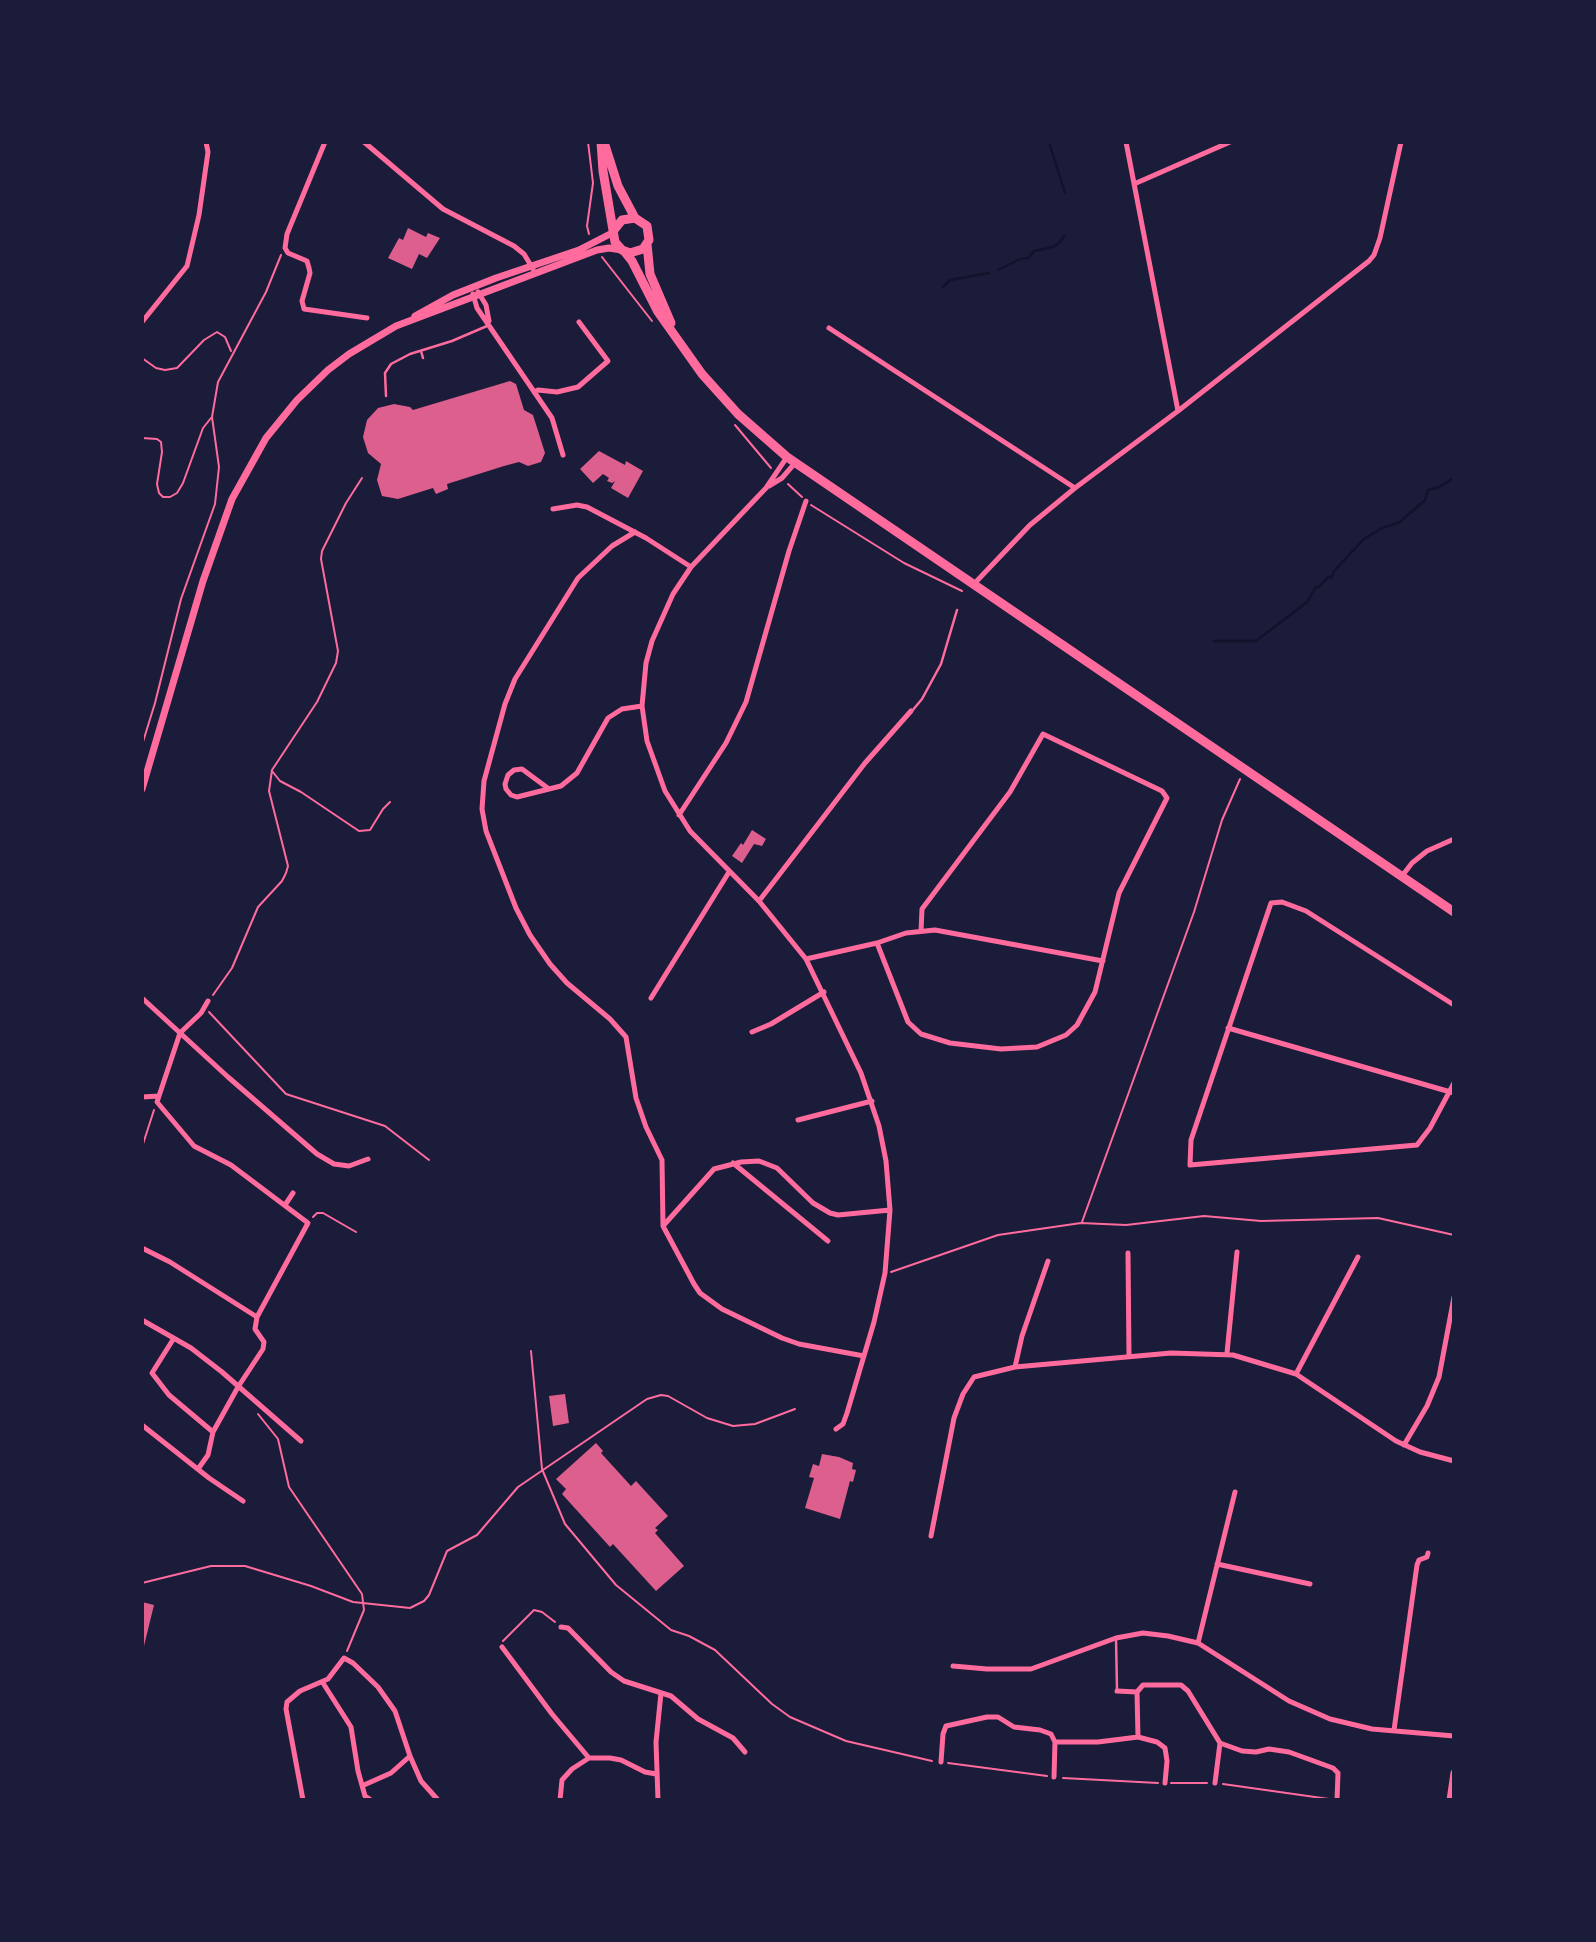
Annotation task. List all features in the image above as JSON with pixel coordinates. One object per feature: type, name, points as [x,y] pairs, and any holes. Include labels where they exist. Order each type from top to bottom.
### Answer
[{"type":"main road","points":[[603,142],[618,186],[635,218],[647,226],[650,235],[647,244],[654,284],[678,340]]},
{"type":"main road","points":[[603,142],[603,171],[615,243],[632,261],[658,312],[702,374],[738,414],[791,460],[1454,912]]},
{"type":"main road","points":[[614,231],[622,220],[635,218]]},
{"type":"main road","points":[[623,251],[637,252],[647,244]]},
{"type":"street","points":[[142,322],[187,266],[199,215],[208,152],[206,142]]},
{"type":"street","points":[[325,142],[287,234],[285,248],[288,253],[307,261],[310,273],[302,301],[304,309],[367,318]]},
{"type":"street","points":[[364,142],[437,204],[514,246],[524,254],[533,271]]},
{"type":"street","points":[[1126,142],[1178,411]]},
{"type":"street","points":[[1133,184],[1230,142]]},
{"type":"street","points":[[973,585],[1030,525],[1074,488],[1178,411],[1369,261],[1380,238],[1401,142]]},
{"type":"street","points":[[406,322],[478,296],[614,231]]},
{"type":"street","points":[[142,789],[203,581],[225,517],[244,473],[272,429],[312,384],[349,354],[429,308],[473,287],[597,250],[609,248],[623,251]]},
{"type":"street","points":[[473,287],[478,296],[477,307],[552,418],[563,455]]},
{"type":"street","points":[[534,392],[556,392],[578,387],[608,361],[579,322]]},
{"type":"street","points":[[829,328],[1074,488]]},
{"type":"street","points":[[791,460],[775,472],[766,488],[691,567],[673,594],[655,631],[646,663],[642,706],[656,771],[679,815],[729,872],[759,901],[807,959],[872,1101],[886,1160],[890,1210],[885,1273],[843,1424],[836,1429]]},
{"type":"street","points":[[766,488],[782,478],[791,460]]},
{"type":"street","points":[[679,815],[726,743],[746,702],[789,551],[807,501]]},
{"type":"street","points":[[553,509],[576,505],[587,507],[635,532],[691,567]]},
{"type":"street","points":[[635,532],[612,546],[578,578],[520,669],[510,690],[490,754],[482,792],[482,809],[489,841],[530,935],[551,966],[626,1037],[636,1098],[662,1160],[663,1226],[700,1293],[722,1309],[793,1342],[864,1356]]},
{"type":"street","points":[[550,789],[522,769],[514,770],[508,775],[505,784],[511,795],[517,797],[550,789],[561,786],[577,773],[613,713],[642,706]]},
{"type":"street","points":[[759,901],[865,763],[911,711]]},
{"type":"street","points":[[877,943],[908,1023],[921,1034],[935,1040],[1002,1049],[1037,1047],[1066,1035],[1077,1025],[1096,992],[1119,893],[1167,798],[1162,791],[1043,734],[1010,792],[922,909],[921,931]]},
{"type":"street","points":[[1402,876],[1427,850],[1454,839]]},
{"type":"street","points":[[651,998],[729,872]]},
{"type":"street","points":[[1454,1005],[1306,911],[1282,902],[1271,903],[1191,1140],[1190,1165],[1417,1145],[1452,1093],[1454,1083]]},
{"type":"street","points":[[807,959],[921,931],[954,933],[1103,961]]},
{"type":"street","points":[[752,1032],[771,1024],[824,992]]},
{"type":"street","points":[[142,998],[317,1154],[334,1164],[349,1166],[368,1159]]},
{"type":"street","points":[[158,1099],[180,1033],[206,1004]]},
{"type":"street","points":[[1228,1028],[1452,1093]]},
{"type":"street","points":[[142,1097],[158,1099],[194,1146],[231,1165],[308,1223],[257,1317],[254,1329],[264,1342],[263,1349],[213,1433],[208,1455],[198,1469]]},
{"type":"street","points":[[797,1120],[872,1101]]},
{"type":"street","points":[[663,1226],[714,1169],[750,1161],[769,1163],[783,1172],[817,1207],[830,1213],[838,1215],[890,1210]]},
{"type":"street","points":[[733,1163],[828,1241]]},
{"type":"street","points":[[285,1205],[293,1194]]},
{"type":"street","points":[[142,1248],[170,1262],[257,1317]]},
{"type":"street","points":[[1227,1353],[1237,1252]]},
{"type":"street","points":[[1128,1253],[1129,1356]]},
{"type":"street","points":[[1296,1374],[1358,1257]]},
{"type":"street","points":[[1015,1367],[1022,1336],[1048,1261]]},
{"type":"street","points":[[1404,1445],[1427,1406],[1439,1377],[1454,1297]]},
{"type":"street","points":[[142,1320],[191,1348],[300,1441]]},
{"type":"street","points":[[174,1338],[152,1373],[170,1395],[213,1433]]},
{"type":"street","points":[[931,1536],[954,1418],[963,1394],[974,1377],[1015,1367],[1171,1353],[1227,1353],[1296,1374],[1404,1445],[1454,1461]]},
{"type":"street","points":[[142,1425],[243,1501]]},
{"type":"street","points":[[1198,1643],[1234,1492]]},
{"type":"street","points":[[1394,1730],[1417,1565],[1428,1553]]},
{"type":"street","points":[[1217,1564],[1310,1584]]},
{"type":"street","points":[[561,1627],[568,1628],[611,1672],[624,1681],[671,1696],[698,1720],[733,1738],[745,1752]]},
{"type":"street","points":[[953,1666],[987,1670],[1031,1669],[1116,1638],[1143,1633],[1198,1643],[1279,1695],[1330,1719],[1364,1728],[1454,1736]]},
{"type":"street","points":[[502,1647],[589,1758]]},
{"type":"street","points":[[303,1800],[286,1709],[290,1697],[323,1683],[344,1658],[378,1687],[395,1711],[410,1756],[423,1784],[438,1800]]},
{"type":"street","points":[[323,1683],[351,1727],[358,1771],[365,1796],[371,1800]]},
{"type":"street","points":[[1138,1737],[1137,1692],[1143,1685],[1181,1685],[1188,1691],[1220,1743],[1242,1751],[1269,1749],[1289,1752],[1333,1768],[1338,1773],[1337,1800]]},
{"type":"street","points":[[1117,1691],[1137,1692]]},
{"type":"street","points":[[658,1800],[656,1742],[661,1693]]},
{"type":"street","points":[[941,1762],[946,1726],[998,1717],[1014,1727],[1051,1734],[1055,1742],[1054,1777]]},
{"type":"street","points":[[1055,1742],[1098,1742],[1138,1737],[1157,1742],[1165,1748],[1165,1783]]},
{"type":"street","points":[[1215,1783],[1220,1743]]},
{"type":"street","points":[[363,1785],[391,1773],[410,1756]]},
{"type":"street","points":[[560,1800],[562,1780],[572,1769],[589,1758],[621,1760],[656,1774]]},
{"type":"street","points":[[1450,1800],[1454,1773]]},
{"type":"lane","points":[[386,396],[384,373],[387,368],[410,354],[490,325]]},
{"type":"lane","points":[[421,351],[423,358]]},
{"type":"lane","points":[[911,711],[922,699],[941,664],[957,610]]},
{"type":"lane","points":[[1116,1638],[1117,1691]]},
{"type":"path","points":[[588,142],[593,183],[587,226],[590,239]]},
{"type":"path","points":[[142,744],[181,599],[215,504],[219,467],[212,417],[218,382],[266,292],[285,248]]},
{"type":"path","points":[[599,254],[652,321]]},
{"type":"path","points":[[142,358],[156,368],[177,368],[204,340],[218,332],[225,337],[232,353]]},
{"type":"path","points":[[142,438],[157,439],[161,442],[157,484],[163,497],[170,497],[177,493],[183,483],[203,428],[212,417]]},
{"type":"path","points":[[735,425],[775,472]]},
{"type":"path","points":[[362,478],[349,497],[322,551],[321,559],[338,656],[317,702],[272,771],[269,791],[288,866],[286,873],[258,907],[232,968],[206,1004],[286,1094],[385,1126],[429,1160]]},
{"type":"path","points":[[782,478],[807,501],[867,541],[962,592]]},
{"type":"path","points":[[272,771],[280,780],[359,831],[370,830],[383,808],[390,802]]},
{"type":"path","points":[[1081,1223],[1194,912],[1222,820],[1241,776]]},
{"type":"path","points":[[142,1147],[158,1099]]},
{"type":"path","points":[[308,1223],[314,1215],[320,1213],[356,1232]]},
{"type":"path","points":[[885,1273],[998,1235],[1081,1223],[1126,1225],[1204,1216],[1261,1222],[1378,1218],[1454,1235]]},
{"type":"path","points":[[531,1351],[542,1469],[565,1524],[616,1585],[671,1630],[715,1650],[772,1704],[790,1717],[846,1741],[941,1762],[1097,1782],[1215,1783],[1337,1800]]},
{"type":"path","points":[[142,1583],[211,1566],[245,1566],[353,1602],[410,1608],[424,1601],[447,1551],[477,1535],[518,1487],[653,1396],[668,1396],[707,1418],[733,1426],[755,1424],[796,1409]]},
{"type":"path","points":[[250,1399],[278,1439],[289,1487],[362,1594],[364,1610],[344,1658]]},
{"type":"path","points":[[502,1647],[505,1638],[534,1610],[542,1612],[561,1627]]},
{"type":"building","points":[[408,228],[426,237],[428,233],[440,238],[427,258],[419,254],[412,269],[388,258],[399,238],[403,240]]},
{"type":"building","points":[[510,381],[516,384],[524,410],[533,415],[545,453],[541,462],[528,466],[519,462],[504,466],[447,484],[448,489],[436,494],[433,488],[398,499],[382,496],[377,480],[381,464],[368,453],[363,437],[367,420],[378,408],[394,404],[413,410]]},
{"type":"building","points":[[599,451],[643,471],[628,498],[611,488],[615,481],[607,481],[609,478],[603,474],[593,483],[580,469]]},
{"type":"building","points":[[752,830],[766,839],[762,846],[754,844],[742,863],[732,856]]},
{"type":"building","points":[[565,1394],[569,1423],[553,1426],[549,1396]]},
{"type":"building","points":[[596,1443],[603,1451],[601,1453],[631,1486],[636,1481],[668,1516],[655,1528],[658,1530],[655,1533],[684,1566],[656,1591],[613,1544],[610,1547],[562,1494],[566,1489],[556,1479]]},
{"type":"building","points":[[822,1454],[853,1463],[852,1469],[856,1470],[853,1482],[850,1481],[840,1519],[805,1508],[814,1478],[809,1477],[813,1464],[819,1466]]},
{"type":"building","points":[[142,1602],[154,1605],[143,1650],[142,1649]]},
{"type":"waterway","points":[[1049,142],[1065,193]]},
{"type":"waterway","points":[[998,270],[1028,258],[1034,251],[1053,247],[1064,236]]},
{"type":"waterway","points":[[943,287],[950,280],[989,273]]},
{"type":"waterway","points":[[1214,641],[1256,641],[1307,602],[1316,587],[1328,577],[1332,577],[1334,571],[1364,539],[1382,528],[1400,522],[1425,500],[1428,490],[1454,478]]}]
